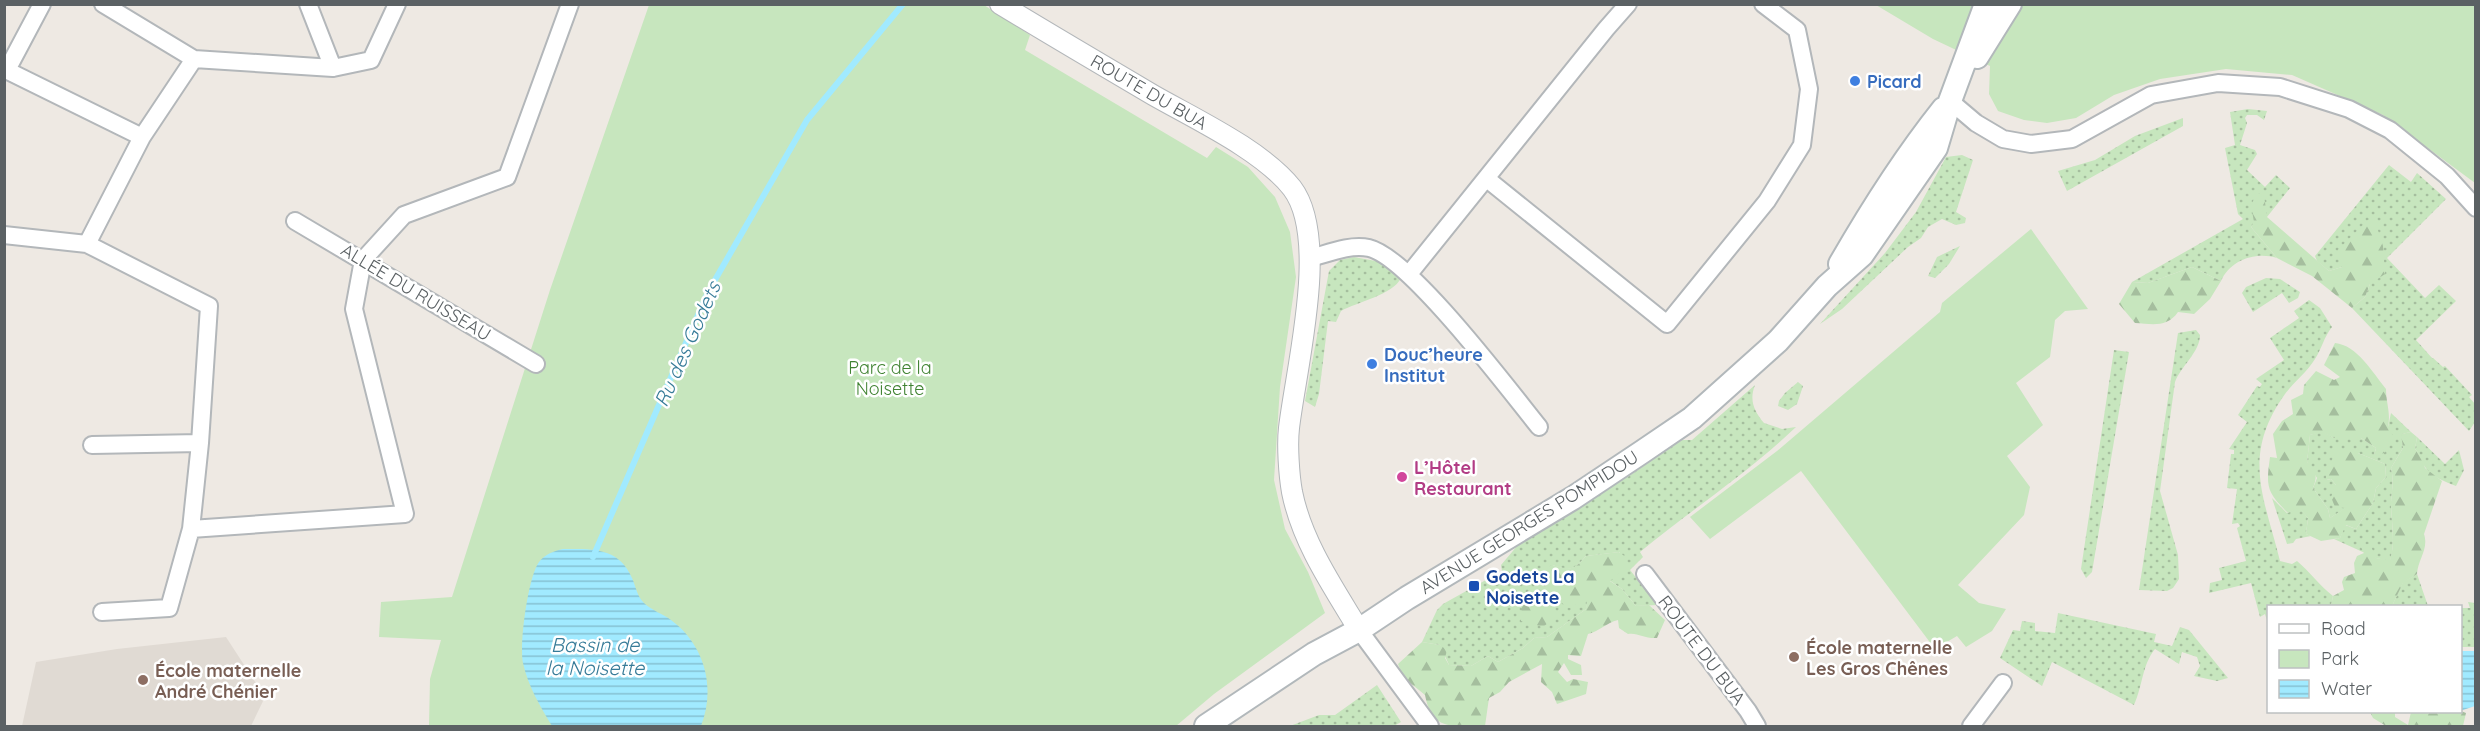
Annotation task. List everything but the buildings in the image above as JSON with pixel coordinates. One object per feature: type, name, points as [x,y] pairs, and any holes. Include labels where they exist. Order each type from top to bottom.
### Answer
[{"type":"main road","name":"AVENUE GEORGES POMPIDOU","points":[[1950,101],[1986,4]]},
{"type":"main road","name":"AVENUE GEORGES POMPIDOU","points":[[1206,726],[1314,654],[1359,630],[1407,598],[1573,498],[1692,418],[1778,342],[1827,286],[1866,219],[1921,137],[1950,101],[2010,4]]},
{"type":"street","points":[[42,4],[6,70],[142,137]]},
{"type":"street","points":[[103,4],[194,59],[333,68],[371,60],[398,4]]},
{"type":"street","points":[[308,4],[333,68]]},
{"type":"street","points":[[190,530],[405,514],[354,309],[363,260],[404,215],[507,177],[570,4]]},
{"type":"street","name":"ROUTE DU BUA","points":[[1000,4],[1215,130],[1273,169],[1291,188],[1302,206],[1308,227],[1311,258],[1288,431],[1292,491],[1305,535],[1359,630]]},
{"type":"street","points":[[1409,274],[1606,28],[1628,4]]},
{"type":"street","points":[[1487,179],[1667,324],[1767,201],[1802,145],[1809,89],[1797,30],[1763,4]]},
{"type":"street","points":[[87,244],[142,137],[194,59]]},
{"type":"street","points":[[1950,101],[1976,123],[2003,139],[2031,144],[2072,139],[2151,95],[2218,83],[2280,87],[2349,109],[2390,130],[2447,176],[2475,208]]},
{"type":"street","name":"ALLÉE DU RUISSEAU","points":[[295,221],[536,364]]},
{"type":"street","points":[[4,235],[87,244],[209,306],[200,443],[190,530],[169,608],[102,612]]},
{"type":"street","points":[[1311,258],[1351,248],[1369,248],[1387,255],[1409,274],[1475,348],[1539,427]]},
{"type":"street","points":[[92,445],[200,443]]},
{"type":"street","name":"ROUTE DU BUA","points":[[1645,574],[1757,726]]},
{"type":"street","points":[[1359,630],[1430,726]]},
{"type":"street","points":[[1971,726],[2003,682]]},
{"type":"shaded area","name":"École maternelle André Chénier","points":[[226,637],[265,697],[251,726],[22,726],[36,662],[117,649]]},
{"type":"green space","name":"Parc de la Noisette","points":[[649,5],[984,5],[1030,35],[1025,50],[1207,158],[1216,147],[1248,167],[1275,197],[1290,232],[1296,277],[1280,387],[1274,480],[1285,529],[1308,572],[1325,613],[1214,694],[1176,726],[429,726],[430,679],[441,640],[379,637],[381,602],[452,597],[550,290]]},
{"type":"green space","points":[[1876,5],[2475,5],[2475,183],[2383,115],[2292,75],[2226,69],[2160,79],[2114,95],[2076,118],[2047,123],[2024,120],[1998,111],[1989,94],[1990,66],[1933,39]]},
{"type":"green space","points":[[2248,109],[2267,111],[2264,120],[2257,115],[2247,115],[2245,118],[2247,123],[2240,145],[2255,150],[2257,154],[2247,170],[2265,187],[2276,175],[2290,188],[2267,217],[2254,223],[2251,227],[2277,258],[2261,256],[2244,259],[2231,268],[2221,281],[2192,267],[2148,283],[2132,282],[2243,219],[2238,214],[2225,148],[2235,145],[2230,112]]},
{"type":"green space","points":[[2183,118],[2183,126],[2067,191],[2058,171],[2095,160],[2135,136]]},
{"type":"green space","points":[[1962,155],[1973,160],[1956,212],[1966,218],[1965,223],[1956,225],[1942,219],[1928,227],[1921,238],[1908,247],[1842,309],[1820,324],[1885,253],[1916,212],[1946,157]]},
{"type":"green space","points":[[2389,165],[2411,182],[2417,173],[2446,199],[2387,258],[2425,298],[2439,285],[2456,301],[2416,340],[2472,395],[2469,397],[2475,404],[2475,422],[2469,431],[2352,308],[2365,297],[2370,284],[2342,267],[2329,271],[2317,261],[2315,256]]},
{"type":"green space","points":[[2257,193],[2264,195],[2267,217],[2329,271],[2342,267],[2338,250],[2368,220],[2375,221],[2383,246],[2385,274],[2370,284],[2365,297],[2352,308],[2312,276],[2277,258],[2251,227],[2254,222],[2251,205]]},
{"type":"green space","points":[[2031,229],[2088,309],[2065,311],[2055,320],[2050,357],[2016,383],[2043,425],[2007,456],[2030,487],[2024,515],[1958,585],[1979,603],[2006,609],[1992,631],[1966,647],[1957,636],[1935,649],[1801,471],[1710,539],[1690,517],[1777,451],[1940,312],[1942,303]]},
{"type":"green space","points":[[1960,246],[1949,264],[1935,278],[1928,276],[1937,257]]},
{"type":"green space","points":[[1354,257],[1381,262],[1401,278],[1397,284],[1383,294],[1341,311],[1336,322],[1328,321],[1319,394],[1315,407],[1305,401],[1329,271],[1340,260]]},
{"type":"green space","points":[[2192,267],[2221,281],[2210,299],[2194,314],[2178,312],[2169,321],[2159,324],[2135,323],[2119,304],[2132,282],[2148,283]]},
{"type":"green space","points":[[2266,278],[2280,279],[2300,292],[2298,298],[2289,303],[2282,293],[2253,312],[2242,293],[2246,287]]},
{"type":"green space","points":[[2309,300],[2320,308],[2332,327],[2315,359],[2285,394],[2271,416],[2263,437],[2260,476],[2280,561],[2292,564],[2297,561],[2333,596],[2331,605],[2267,605],[2267,621],[2265,614],[2260,617],[2251,583],[2209,593],[2210,583],[2222,580],[2219,568],[2246,561],[2237,528],[2240,526],[2238,523],[2232,524],[2237,489],[2227,488],[2231,454],[2234,454],[2234,450],[2229,449],[2247,422],[2238,415],[2257,386],[2260,387],[2262,384],[2256,379],[2284,360],[2270,338],[2299,318],[2294,311]]},
{"type":"green space","points":[[2196,330],[2200,335],[2197,347],[2175,382],[2160,491],[2178,555],[2179,579],[2173,588],[2167,591],[2139,590],[2178,333]]},
{"type":"green space","points":[[2335,343],[2357,354],[2386,389],[2388,427],[2394,437],[2384,453],[2374,456],[2376,448],[2361,438],[2334,438],[2322,432],[2310,435],[2307,462],[2315,474],[2313,488],[2328,509],[2330,518],[2345,508],[2335,507],[2331,497],[2336,485],[2331,479],[2326,480],[2326,469],[2331,465],[2335,448],[2358,453],[2385,464],[2386,477],[2376,488],[2373,503],[2356,529],[2346,525],[2340,538],[2321,541],[2306,534],[2308,518],[2299,508],[2288,513],[2275,499],[2269,488],[2268,475],[2270,457],[2277,458],[2273,434],[2282,421],[2293,414],[2291,400],[2303,394],[2304,385],[2316,371],[2334,380],[2340,377],[2324,365]]},
{"type":"green space","points":[[2114,350],[2129,352],[2092,572],[2086,578],[2081,569]]},
{"type":"green space","points":[[1798,382],[1803,386],[1797,404],[1788,410],[1778,406],[1785,393]]},
{"type":"green space","points":[[1755,385],[1752,396],[1754,405],[1764,423],[1782,429],[1796,427],[1759,460],[1640,552],[1643,557],[1630,570],[1658,605],[1636,606],[1622,589],[1609,580],[1620,552],[1586,556],[1575,567],[1564,568],[1552,565],[1588,598],[1586,609],[1547,637],[1534,638],[1523,648],[1498,662],[1488,656],[1471,666],[1449,665],[1440,645],[1422,642],[1437,610],[1443,604],[1502,571],[1501,565],[1523,539],[1626,478],[1682,440],[1692,440]]},
{"type":"green space","points":[[2391,413],[2411,432],[2402,434],[2403,448],[2391,468],[2393,539],[2390,561],[2376,558],[2334,539],[2340,538],[2345,525],[2356,529],[2373,503],[2376,488],[2386,477],[2385,464],[2358,453],[2331,465],[2327,480],[2331,479],[2336,485],[2346,508],[2330,518],[2328,509],[2313,488],[2317,478],[2307,462],[2310,435],[2322,431],[2334,438],[2361,438],[2376,448],[2374,455],[2388,427]]},
{"type":"green space","points":[[2411,432],[2417,437],[2415,449],[2422,457],[2425,468],[2442,481],[2424,534],[2425,544],[2417,574],[2403,583],[2392,605],[2331,605],[2333,596],[2344,590],[2342,582],[2344,577],[2355,573],[2354,563],[2357,556],[2364,553],[2360,545],[2370,544],[2376,558],[2390,560],[2393,539],[2391,468],[2403,448],[2401,434]]},
{"type":"green space","points":[[2417,437],[2445,464],[2459,450],[2464,470],[2456,486],[2439,479],[2428,471],[2415,449]]},
{"type":"green space","points":[[2272,498],[2287,513],[2299,507],[2308,518],[2306,534],[2311,536],[2296,539],[2293,543],[2287,544]]},
{"type":"green space","points":[[1619,552],[1627,558],[1626,568],[1610,581],[1622,589],[1636,606],[1649,605],[1665,620],[1657,638],[1628,634],[1619,628],[1618,620],[1588,634],[1581,656],[1568,655],[1568,659],[1581,665],[1582,675],[1571,675],[1564,663],[1558,672],[1567,682],[1573,679],[1588,682],[1586,694],[1557,704],[1552,692],[1541,682],[1542,664],[1509,682],[1500,692],[1489,698],[1485,726],[1453,726],[1438,721],[1428,707],[1425,695],[1403,677],[1398,664],[1422,642],[1440,645],[1447,650],[1445,658],[1449,665],[1471,666],[1488,656],[1498,662],[1523,648],[1534,638],[1547,637],[1586,609],[1587,599],[1569,608],[1546,592],[1544,569],[1552,565],[1571,568],[1586,556]]},
{"type":"green space","points":[[2417,574],[2428,605],[2392,605],[2403,582]]},
{"type":"green space","points":[[1544,597],[1553,613],[1553,619],[1543,627],[1521,621],[1522,605],[1531,598]]},
{"type":"green space","points":[[2468,602],[2475,603],[2475,647],[2462,647],[2462,608],[2470,608]]},
{"type":"green space","points":[[2058,613],[2156,634],[2154,642],[2172,646],[2180,627],[2189,630],[2228,678],[2217,681],[2194,676],[2200,666],[2197,657],[2182,652],[2179,664],[2155,649],[2145,668],[2134,705],[2052,662],[2042,686],[2000,658],[2013,630],[2020,631],[2022,621],[2035,623],[2035,631],[2055,633]]},
{"type":"green space","points":[[1377,685],[1401,722],[1394,726],[1290,726],[1319,715],[1335,715]]},
{"type":"green space","points":[[2370,713],[2395,713],[2395,717],[2408,725],[2411,713],[2466,713],[2463,726],[2386,726],[2373,718]]},
{"type":"water","name":"Bassin de la Noisette","points":[[563,549],[594,550],[620,560],[644,603],[683,630],[699,655],[707,682],[705,712],[701,726],[552,726],[528,680],[523,663],[522,642],[525,611],[535,570],[544,557]]},
{"type":"water","points":[[2462,651],[2476,651],[2475,706],[2463,710]]},
{"type":"waterway","name":"Ru des Godets","points":[[593,557],[708,292],[807,120],[903,4]]},
{"type":"place","name":"Picard","points":[[1855,81]]},
{"type":"place","name":"Douc’heure Institut","points":[[1372,364]]},
{"type":"place","name":"L’Hôtel Restaurant","points":[[1402,477]]},
{"type":"place","name":"Godets La Noisette","points":[[1474,586]]},
{"type":"place","name":"École maternelle Les Gros Chênes","points":[[1794,657]]},
{"type":"place","name":"École maternelle André Chénier","points":[[143,680]]}]
